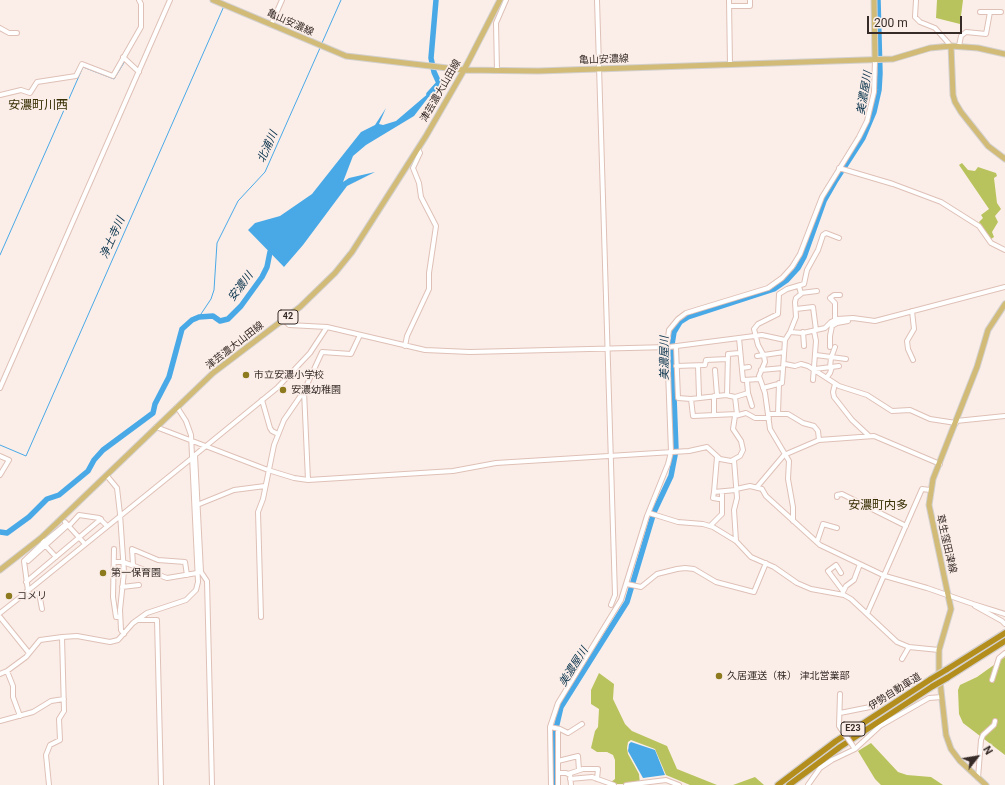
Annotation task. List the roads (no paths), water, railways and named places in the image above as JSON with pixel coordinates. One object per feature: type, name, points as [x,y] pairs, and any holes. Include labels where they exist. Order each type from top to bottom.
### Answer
[{"type":"highway","name":"伊勢自動車道","points":[[778,785],[836,741],[1005,633]]},
{"type":"highway","name":"伊勢自動車道","points":[[789,785],[840,747],[1005,641]]},
{"type":"main road","name":"亀山安濃線","points":[[213,0],[318,46],[346,56],[464,70],[497,71],[599,69],[883,60],[904,57],[930,48],[951,46],[1005,54]]},
{"type":"main road","name":"津芸濃大山田線","points":[[0,570],[43,542],[156,427],[213,373],[284,320],[313,295],[352,252],[418,149],[464,70],[500,0]]},
{"type":"main road","points":[[874,0],[876,60]]},
{"type":"main road","points":[[951,46],[953,95],[957,105],[988,146],[1005,159]]},
{"type":"main road","name":"草生窪田津線","points":[[986,785],[950,749],[946,735],[939,650],[951,609],[950,597],[932,524],[929,505],[930,490],[977,368],[988,330],[1005,304]]},
{"type":"street","points":[[0,94],[21,90],[30,93],[37,82],[76,76],[82,64],[113,76],[141,27],[141,4],[139,0]]},
{"type":"street","points":[[0,388],[170,0]]},
{"type":"street","points":[[271,25],[282,0]]},
{"type":"street","points":[[497,71],[496,23],[506,0]]},
{"type":"street","points":[[597,0],[615,595],[609,606],[618,607]]},
{"type":"street","points":[[729,0],[730,65]]},
{"type":"street","points":[[729,6],[750,6],[750,0]]},
{"type":"street","points":[[916,0],[915,17],[920,22],[935,28],[951,46]]},
{"type":"street","points":[[980,12],[1001,12]]},
{"type":"street","points":[[958,46],[961,36],[966,32],[986,34],[990,12]]},
{"type":"street","points":[[0,28],[9,33],[17,33]]},
{"type":"street","points":[[123,57],[139,72]]},
{"type":"street","points":[[551,785],[551,727],[558,703],[618,607],[629,585],[650,513],[672,451],[668,347],[669,330],[682,315],[763,290],[773,285],[787,274],[800,254],[815,212],[859,138],[870,111],[876,60]]},
{"type":"street","points":[[405,346],[406,336],[429,289],[429,273],[436,226],[421,197],[419,183],[413,168],[420,153],[418,149]]},
{"type":"street","points":[[842,168],[893,184],[941,202],[980,226],[991,243],[1005,250]]},
{"type":"street","points":[[793,521],[793,507],[788,479],[789,461],[771,432],[760,379],[761,370],[765,362],[764,356],[754,336],[754,329],[756,324],[778,314],[779,294],[787,289],[804,284],[806,270],[818,250],[823,235],[826,233],[839,238]]},
{"type":"street","points":[[799,286],[801,293]]},
{"type":"street","points":[[790,332],[803,332],[825,328],[835,320],[852,318],[875,322],[1005,287]]},
{"type":"street","points":[[763,388],[782,383],[785,340],[796,317],[796,298],[800,296],[801,293],[817,291]]},
{"type":"street","points":[[835,320],[835,303],[830,298],[834,295],[840,295]]},
{"type":"street","points":[[796,309],[813,307],[816,341],[815,370],[813,380]]},
{"type":"street","points":[[912,311],[914,329],[907,341],[908,349],[913,360]]},
{"type":"street","points":[[826,377],[830,373],[831,367],[833,347],[830,336],[832,326],[837,323],[850,321],[852,318]]},
{"type":"street","points":[[284,320],[289,324],[327,327],[426,350],[470,352],[676,347],[765,335],[785,340]]},
{"type":"street","points":[[0,613],[262,400],[292,373],[310,353],[327,327]]},
{"type":"street","points":[[803,332],[804,346]]},
{"type":"street","points":[[261,617],[258,514],[278,434],[284,420],[304,391],[322,352],[351,354],[355,350],[360,335]]},
{"type":"street","points":[[739,338],[739,353],[743,380],[747,381],[760,379]]},
{"type":"street","points":[[676,347],[678,398],[690,399],[699,396],[727,395],[735,397],[748,393]]},
{"type":"street","points":[[757,356],[790,351]]},
{"type":"street","points":[[727,395],[728,354],[739,353]]},
{"type":"street","points":[[816,355],[846,359]]},
{"type":"street","points":[[676,366],[698,366],[705,365],[706,360],[728,359]]},
{"type":"street","points":[[761,370],[804,364],[835,384],[867,395],[892,411],[910,410],[930,419],[956,422],[1005,416]]},
{"type":"street","points":[[698,366],[699,396]]},
{"type":"street","points":[[815,370],[839,366]]},
{"type":"street","points":[[742,368],[749,367]]},
{"type":"street","points":[[714,415],[715,370]]},
{"type":"street","points":[[747,381],[748,393],[752,406]]},
{"type":"street","points":[[778,414],[779,383]]},
{"type":"street","points":[[835,384],[833,392],[834,396],[849,416],[868,435]]},
{"type":"street","points":[[304,391],[308,480]]},
{"type":"street","points":[[156,427],[268,470],[294,478],[308,480],[453,472],[496,463],[672,451],[678,452],[708,447],[717,457],[724,460],[734,460],[740,456],[743,450],[741,441],[733,429],[737,414],[735,397]]},
{"type":"street","points":[[690,399],[692,416],[746,413],[755,418],[778,414],[788,414],[802,423],[814,426],[818,431],[819,440]]},
{"type":"street","points":[[262,400],[270,428],[278,434]]},
{"type":"street","points":[[0,674],[7,671],[29,653],[40,640],[77,636],[110,642],[118,640],[138,620],[156,610],[190,598],[197,587],[198,572],[193,457],[188,426],[177,407]]},
{"type":"street","points":[[757,487],[779,459],[786,454],[819,440],[842,440],[868,435],[940,464]]},
{"type":"street","points":[[0,456],[9,460],[0,475]]},
{"type":"street","points":[[717,457],[713,498],[719,499]]},
{"type":"street","points":[[734,460],[737,498],[734,510],[736,540]]},
{"type":"street","points":[[107,476],[117,488],[124,562],[120,617],[121,630],[124,634]]},
{"type":"street","points":[[195,505],[234,490],[265,486]]},
{"type":"street","points":[[714,492],[736,490],[750,486],[762,489],[766,496],[817,542],[885,576],[928,588],[950,597],[1005,614]]},
{"type":"street","points":[[867,614],[922,489],[930,490]]},
{"type":"street","points":[[710,526],[722,514],[722,492]]},
{"type":"street","points":[[837,497],[837,495],[842,494],[906,526]]},
{"type":"street","points":[[871,508],[875,500]]},
{"type":"street","points":[[650,513],[678,522],[710,526],[736,540],[747,555],[766,563],[804,587],[843,593]]},
{"type":"street","points":[[42,608],[39,593],[29,594],[27,590],[24,561],[43,542],[79,515],[101,519],[107,526]]},
{"type":"street","points":[[26,582],[101,519]]},
{"type":"street","points":[[67,524],[85,544]]},
{"type":"street","points":[[817,542],[824,524],[837,528]]},
{"type":"street","points":[[43,542],[56,557]]},
{"type":"street","points":[[114,549],[114,597],[116,617],[120,617]]},
{"type":"street","points":[[132,565],[132,550],[158,560],[185,562],[187,575]]},
{"type":"street","points":[[114,562],[124,562],[167,578],[198,572]]},
{"type":"street","points":[[629,585],[637,587],[643,586],[657,574],[677,568],[685,568],[694,569],[716,582],[754,592],[766,563]]},
{"type":"street","points":[[843,593],[846,586],[854,580],[860,564]]},
{"type":"street","points":[[841,573],[836,565],[828,571],[843,593],[889,636],[897,642],[909,647],[939,650]]},
{"type":"street","points":[[198,572],[207,581],[212,785]]},
{"type":"street","points":[[122,586],[139,585]]},
{"type":"street","points":[[114,597],[121,597]]},
{"type":"street","points":[[973,604],[1005,624]]},
{"type":"street","points":[[156,610],[161,785]]},
{"type":"street","points":[[0,617],[29,653]]},
{"type":"street","points":[[138,620],[156,620]]},
{"type":"street","points":[[49,785],[46,755],[50,745],[59,741],[60,739],[59,719],[64,711],[62,637]]},
{"type":"street","points":[[902,659],[909,647]]},
{"type":"street","points":[[992,680],[999,658],[1005,653]]},
{"type":"street","points":[[7,671],[13,686],[13,697],[20,716]]},
{"type":"street","points":[[840,694],[839,726],[854,748]]},
{"type":"street","points":[[808,785],[826,764],[854,748],[880,726],[930,698],[942,697]]},
{"type":"street","points":[[0,721],[33,712],[51,701],[64,699]]},
{"type":"street","points":[[840,713],[875,706]]},
{"type":"street","points":[[978,778],[980,740],[982,735],[994,725],[995,720]]},
{"type":"street","points":[[551,727],[558,728],[568,733],[582,724]]},
{"type":"street","points":[[558,728],[558,785]]},
{"type":"street","points":[[558,761],[578,756],[579,770]]},
{"type":"street","points":[[558,773],[568,774],[579,770],[598,769],[597,779]]},
{"type":"street","points":[[568,774],[570,775],[571,785]]},
{"type":"street","points":[[570,779],[592,777],[614,785]]},
{"type":"street","points":[[626,785],[666,780],[678,785]]},
{"type":"water","points":[[437,86],[414,116],[366,145],[353,156],[343,182],[349,178],[375,172],[347,186],[303,245],[284,267],[248,230],[255,223],[280,216],[312,194],[361,132],[375,125],[386,108],[379,124],[383,125],[396,121]]},
{"type":"water","points":[[631,742],[655,750],[665,775],[643,778],[628,751],[629,744]]},
{"type":"waterway","name":"北浦川","points":[[322,43],[341,0]]},
{"type":"waterway","name":"安濃川","points":[[429,94],[439,83],[434,72],[431,58],[436,0]]},
{"type":"waterway","name":"美濃屋川","points":[[555,785],[554,737],[561,707],[627,602],[654,512],[671,476],[676,450],[672,344],[674,332],[680,322],[688,317],[774,289],[787,280],[798,268],[804,257],[824,201],[863,138],[874,112],[879,90],[880,73],[878,0]]},
{"type":"waterway","name":"浄土寺川","points":[[0,445],[26,456],[224,6]]},
{"type":"waterway","name":"北浦川","points":[[199,317],[211,299],[214,290],[217,243],[238,201],[265,172],[320,48]]},
{"type":"waterway","points":[[0,255],[83,67],[114,79],[125,61]]},
{"type":"waterway","name":"安濃川","points":[[0,532],[7,533],[29,517],[47,499],[59,495],[88,471],[94,460],[103,450],[153,413],[155,404],[169,377],[182,329],[192,320],[199,317],[213,316],[220,321],[228,319],[241,306],[262,277],[267,267],[270,252],[274,246]]},
{"type":"place","name":"市立安濃小学校","points":[[246,375]]},
{"type":"place","name":"安濃幼稚園","points":[[283,390]]},
{"type":"place","name":"第一保育園","points":[[103,573]]},
{"type":"place","name":"コメリ","points":[[9,596]]},
{"type":"place","name":"久居運送（株） 津北営業部","points":[[719,676]]},
{"type":"district","name":"安濃町川西","points":[[38,106]]},
{"type":"district","name":"安濃町内多","points":[[878,506]]}]
